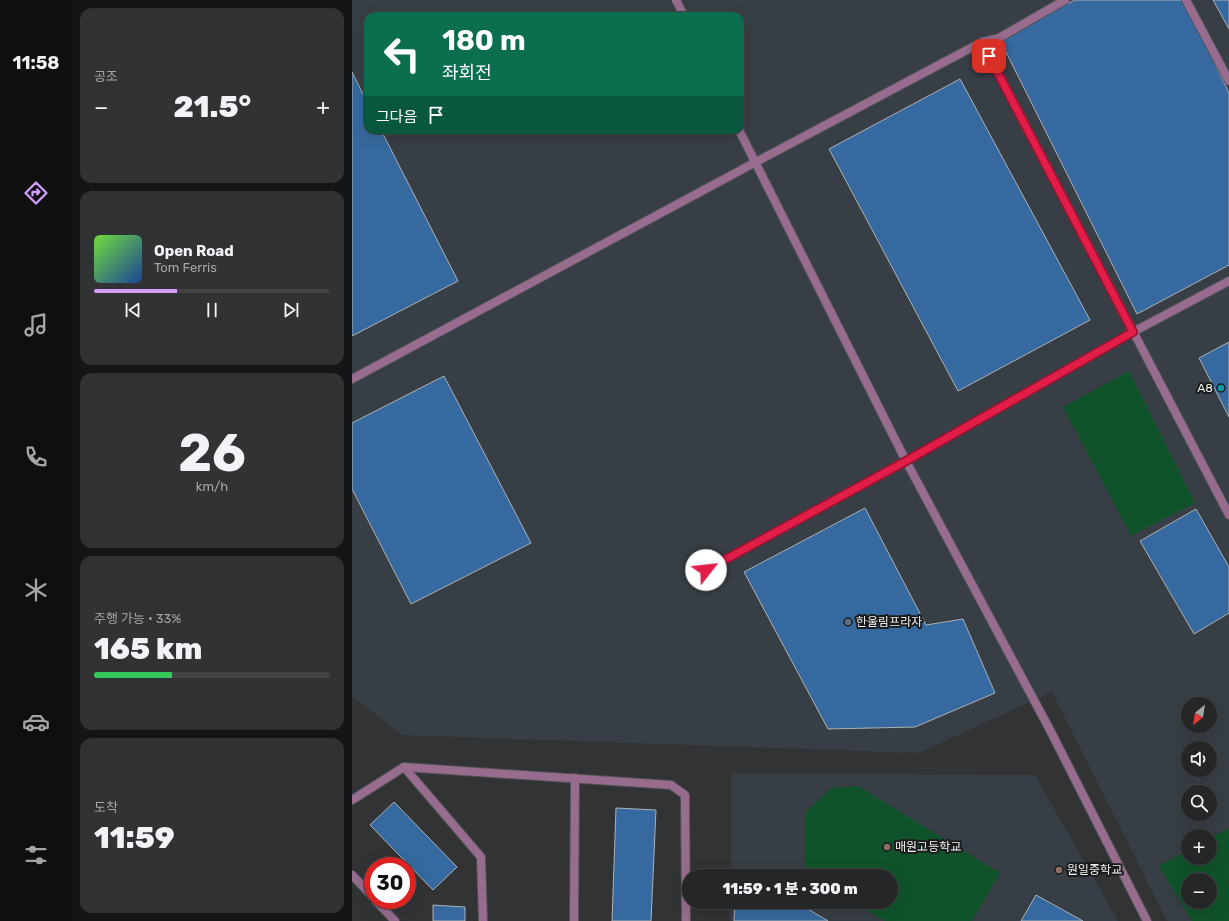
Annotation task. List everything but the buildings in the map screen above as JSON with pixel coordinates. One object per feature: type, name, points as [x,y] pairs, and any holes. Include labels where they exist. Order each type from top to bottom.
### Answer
[{"type":"street","points":[[676,0],[682,12]]},
{"type":"street","points":[[352,378],[982,42],[999,38],[1065,0]]},
{"type":"street","points":[[1186,0],[1229,81]]},
{"type":"street","points":[[982,42],[1229,515]]},
{"type":"street","points":[[740,134],[906,461],[1050,730],[1147,921]]},
{"type":"street","points":[[706,570],[906,461],[1133,332],[1229,282]]},
{"type":"street","points":[[404,767],[481,857],[483,921]]},
{"type":"street","points":[[352,800],[404,767],[670,785],[685,795],[686,921]]},
{"type":"street","points":[[574,921],[575,778]]},
{"type":"street","points":[[352,875],[364,888]]},
{"type":"street","points":[[384,909],[395,921]]},
{"type":"shaded area","points":[[352,0],[1229,0],[1229,921],[1167,921],[1052,692],[919,753],[402,735],[352,696]]},
{"type":"shaded area","name":"매원고등학교","points":[[731,773],[1035,775],[1118,921],[730,921],[730,909],[898,909],[898,869],[731,869]]},
{"type":"green space","points":[[1129,371],[1195,503],[1131,536],[1063,407]]},
{"type":"green space","points":[[858,786],[1000,873],[972,921],[885,921],[864,909],[898,909],[898,869],[805,869],[805,813],[831,788]]},
{"type":"green space","points":[[1229,828],[1229,921],[1192,921],[1185,909],[1217,909],[1217,873],[1181,873],[1181,903],[1159,866],[1181,854],[1181,865],[1217,865],[1217,834]]},
{"type":"place","name":"A8","points":[[1221,388]]},
{"type":"place","name":"한울림프라자","points":[[848,622]]},
{"type":"place","name":"매원고등학교","points":[[887,847]]},
{"type":"place","name":"원일중학교","points":[[1059,870]]},
{"type":"route","points":[[706,570],[906,461],[1133,332],[989,56]]}]
